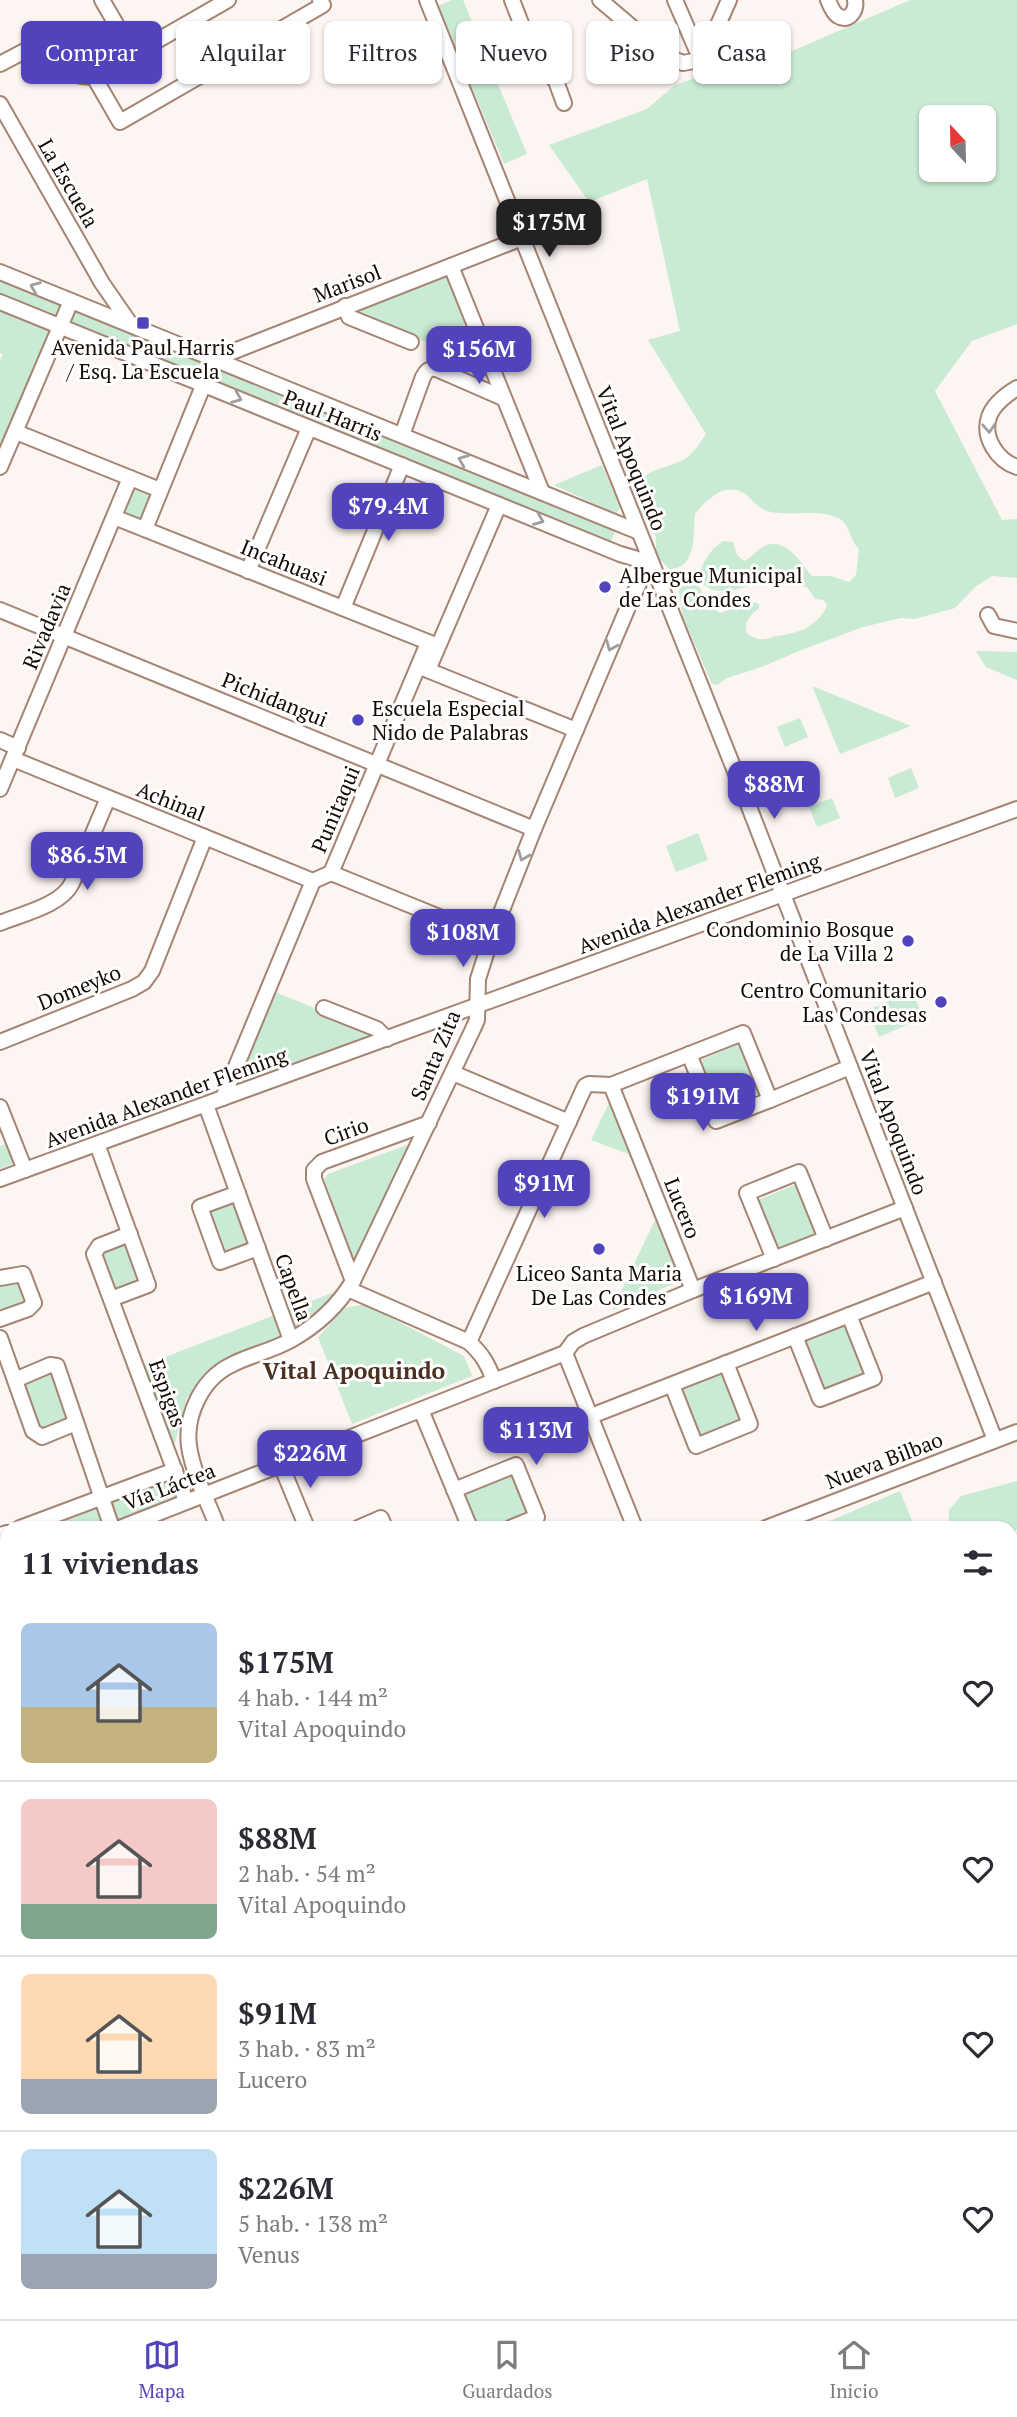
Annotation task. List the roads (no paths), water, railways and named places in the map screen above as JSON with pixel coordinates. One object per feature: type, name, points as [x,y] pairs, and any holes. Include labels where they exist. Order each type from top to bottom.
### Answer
[{"type":"street","points":[[162,39],[228,0]]},
{"type":"street","points":[[98,84],[120,122],[323,5],[320,0]]},
{"type":"street","points":[[512,0],[536,62],[556,81],[564,103]]},
{"type":"street","points":[[600,0],[671,59],[693,61]]},
{"type":"street","points":[[675,0],[693,42]]},
{"type":"street","points":[[720,21],[729,0]]},
{"type":"street","points":[[828,0],[839,17],[846,18],[853,14],[856,8],[855,0]]},
{"type":"street","points":[[104,1],[115,21]]},
{"type":"street","name":"Vital Apoquindo","points":[[431,1],[522,239],[784,895],[995,1440]]},
{"type":"street","points":[[0,64],[21,53]]},
{"type":"street","name":"La Escuela","points":[[0,104],[102,283],[132,326]]},
{"type":"street","name":"Marisol","points":[[214,359],[522,239]]},
{"type":"street","points":[[451,266],[542,492]]},
{"type":"street","name":"Paul Harris","points":[[0,272],[639,532]]},
{"type":"street","points":[[88,309],[100,298],[102,283]]},
{"type":"street","points":[[0,467],[71,301]]},
{"type":"street","name":"Paul Harris","points":[[0,302],[620,554],[651,563]]},
{"type":"street","points":[[345,306],[349,317],[411,342]]},
{"type":"street","points":[[145,529],[214,359]]},
{"type":"street","points":[[402,435],[423,377],[433,368],[503,397]]},
{"type":"street","points":[[1017,388],[1002,398],[989,416],[988,427],[990,441],[997,455],[1017,467]]},
{"type":"street","points":[[248,570],[309,428]]},
{"type":"street","points":[[16,432],[160,491]]},
{"type":"street","points":[[343,608],[401,465]]},
{"type":"street","name":"Rivadavia","points":[[0,789],[130,478]]},
{"type":"street","name":"Punitaqui","points":[[223,1098],[313,881],[331,873],[377,763],[499,505]]},
{"type":"street","name":"Incahuasi","points":[[114,517],[433,644]]},
{"type":"street","name":"Santa Zita","points":[[205,1494],[191,1457],[189,1437],[191,1415],[200,1395],[213,1378],[230,1365],[291,1340],[319,1321],[350,1285],[477,1020],[478,979],[491,938],[635,590],[651,563]]},
{"type":"street","name":"Pichidangui","points":[[0,610],[534,829]]},
{"type":"street","points":[[988,615],[994,626],[1017,631]]},
{"type":"street","points":[[423,668],[576,730]]},
{"type":"street","name":"Achinal","points":[[0,740],[15,753],[108,798],[313,881]]},
{"type":"street","points":[[0,923],[57,900],[66,893],[108,798]]},
{"type":"street","name":"Avenida Alexander Fleming","points":[[0,1179],[1017,808]]},
{"type":"street","name":"Domeyko","points":[[0,1042],[144,982],[152,971],[205,837]]},
{"type":"street","points":[[331,873],[491,938]]},
{"type":"street","points":[[324,1008],[377,1029],[387,1039]]},
{"type":"street","points":[[468,1342],[585,1086],[611,1085],[743,1033],[769,1100]]},
{"type":"street","points":[[689,1054],[716,1121],[850,1067]]},
{"type":"street","points":[[453,1073],[569,1122]]},
{"type":"street","name":"Lucero","points":[[611,1085],[693,1290]]},
{"type":"street","name":"Capella","points":[[206,1105],[291,1340]]},
{"type":"street","points":[[0,1107],[6,1139],[25,1170]]},
{"type":"street","name":"Cirio","points":[[350,1285],[314,1179],[314,1170],[322,1161],[429,1124]]},
{"type":"street","points":[[97,1144],[148,1285],[111,1299]]},
{"type":"street","points":[[774,1259],[747,1193],[799,1172],[826,1239]]},
{"type":"street","name":"Capella","points":[[238,1193],[200,1207],[220,1262],[258,1248]]},
{"type":"street","name":"Vía Láctea","points":[[137,1521],[565,1353],[573,1342],[583,1336],[693,1290],[905,1208]]},
{"type":"street","name":"Espigas","points":[[130,1234],[99,1246],[94,1254],[186,1501]]},
{"type":"street","points":[[0,1278],[23,1274],[34,1303],[28,1309],[0,1319]]},
{"type":"street","points":[[591,1416],[934,1282]]},
{"type":"street","points":[[350,1285],[468,1342],[487,1362],[495,1381]]},
{"type":"street","points":[[795,1336],[820,1399],[863,1383],[874,1378],[849,1315]]},
{"type":"street","points":[[0,1338],[33,1431],[42,1437],[76,1423]]},
{"type":"street","points":[[565,1353],[632,1521]]},
{"type":"street","points":[[672,1385],[696,1446],[750,1424],[726,1363]]},
{"type":"street","points":[[15,1380],[50,1365],[57,1366],[110,1521]]},
{"type":"street","points":[[421,1410],[467,1521]]},
{"type":"street","name":"Nueva Bilbao","points":[[784,1521],[1017,1432]]},
{"type":"street","points":[[281,1465],[304,1521]]},
{"type":"street","points":[[454,1490],[516,1465],[537,1517],[527,1521]]},
{"type":"street","name":"Vía Láctea","points":[[39,1521],[175,1470]]},
{"type":"street","points":[[205,1494],[215,1521]]},
{"type":"place","name":"Avenida Paul Harris / Esq. La Escuela","points":[[143,323]]},
{"type":"place","name":"Albergue Municipal de Las Condes","points":[[605,587]]},
{"type":"place","name":"Escuela Especial Nido de Palabras","points":[[358,720]]},
{"type":"place","name":"Condominio Bosque de La Villa 2","points":[[908,941]]},
{"type":"place","name":"Centro Comunitario Las Condesas","points":[[941,1002]]},
{"type":"place","name":"Liceo Santa Maria De Las Condes","points":[[599,1249]]},
{"type":"district","name":"Vital Apoquindo","points":[[354,1370]]}]
